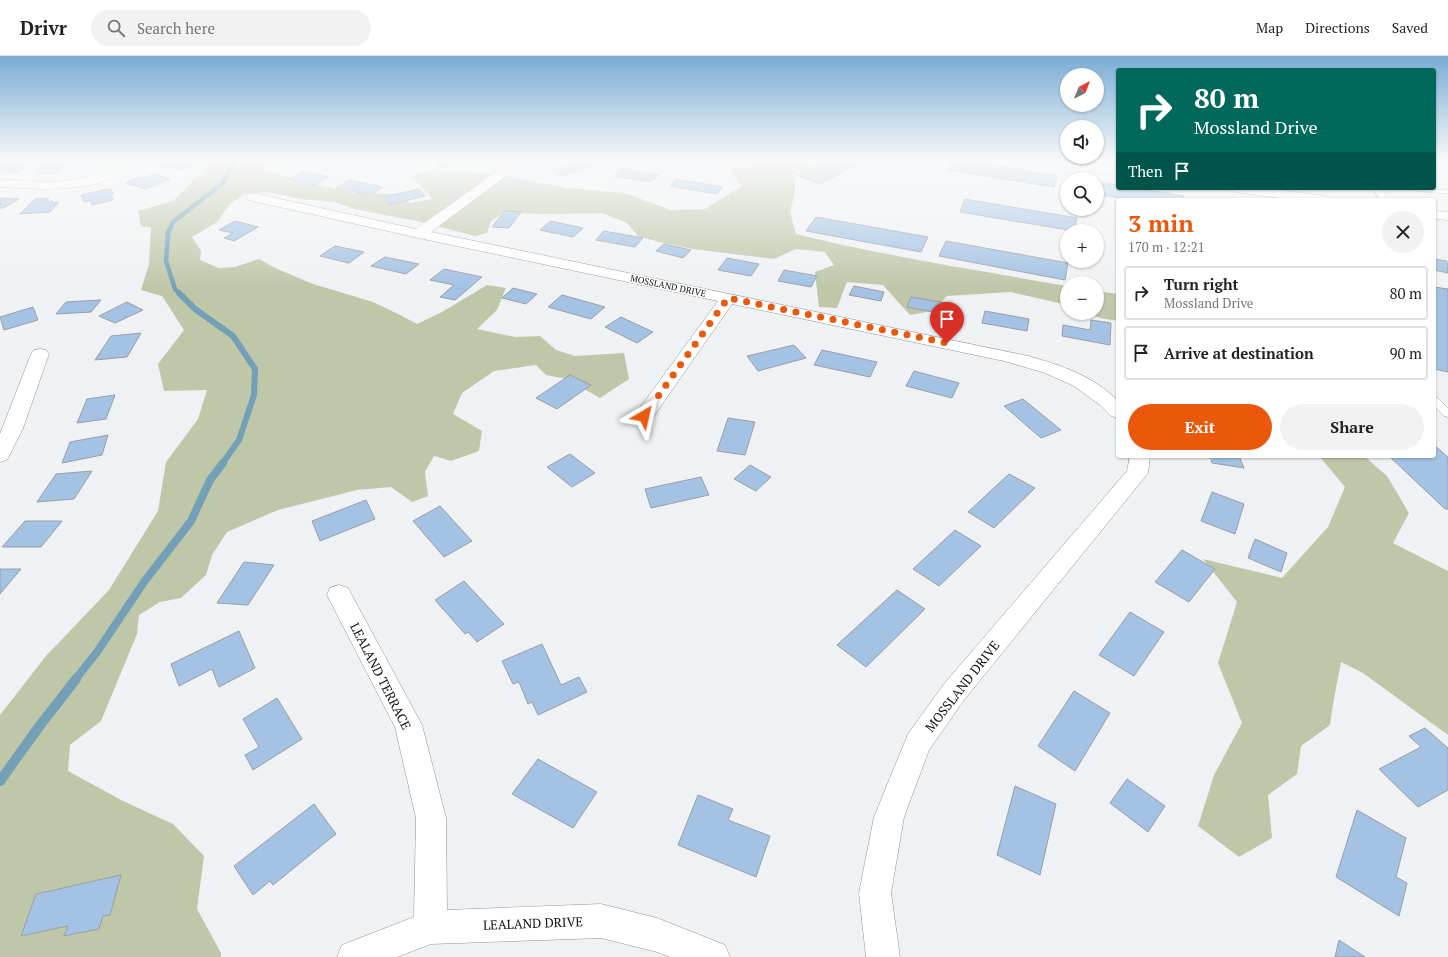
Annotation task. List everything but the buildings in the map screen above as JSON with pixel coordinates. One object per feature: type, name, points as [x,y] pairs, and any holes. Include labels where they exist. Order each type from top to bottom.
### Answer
[{"type":"street","name":"MOSSLAND DRIVE","points":[[280,203],[419,234],[1006,356],[1038,364],[1064,374],[1095,390],[1116,410]]},
{"type":"street","points":[[419,234],[462,203]]},
{"type":"street","points":[[1436,214],[1448,216]]},
{"type":"street","points":[[644,416],[728,298]]},
{"type":"street","points":[[0,455],[13,428],[40,354]]},
{"type":"street","name":"MOSSLAND DRIVE","points":[[883,957],[875,893],[889,818],[918,743],[954,692],[1137,473],[1140,458]]},
{"type":"street","name":"LEALAND TERRACE","points":[[339,595],[408,725],[431,818],[431,926]]},
{"type":"street","name":"LEALAND DRIVE","points":[[354,957],[431,926],[602,921],[657,935],[713,957]]},
{"type":"lane","points":[[1436,402],[1448,414]]},
{"type":"green space","points":[[166,203],[231,203],[217,222],[192,237],[201,251],[200,260],[219,268],[235,267],[259,259],[275,268],[313,284],[373,302],[417,324],[442,312],[487,285],[506,288],[497,310],[477,329],[515,337],[540,336],[556,350],[575,356],[624,353],[629,379],[600,398],[567,379],[546,375],[536,365],[494,371],[462,393],[453,414],[482,431],[479,451],[451,461],[434,456],[425,472],[428,496],[412,502],[391,487],[357,490],[278,510],[227,532],[212,555],[206,575],[181,598],[160,602],[139,615],[137,634],[101,721],[70,745],[68,771],[123,801],[173,824],[204,856],[197,909],[221,953],[221,957],[0,957],[0,715],[46,656],[109,590],[158,511],[166,462],[198,419],[207,390],[164,391],[158,364],[184,330],[162,296],[141,290],[149,264],[151,228],[141,226],[138,211]]},
{"type":"green space","points":[[338,203],[652,203],[670,210],[705,209],[715,203],[792,203],[790,212],[796,234],[897,256],[1060,285],[1060,303],[1011,292],[947,296],[932,311],[910,315],[883,285],[847,282],[837,308],[819,307],[815,272],[834,265],[825,252],[796,249],[774,259],[693,249],[638,236],[627,223],[602,213],[503,213],[491,221],[487,233],[475,236],[417,221],[354,209]]},
{"type":"green space","points":[[1104,292],[1116,294],[1116,321],[1104,319]]},
{"type":"green space","points":[[1321,458],[1366,458],[1387,476],[1409,513],[1393,543],[1448,571],[1448,735],[1363,673],[1341,662],[1330,725],[1301,746],[1297,774],[1268,795],[1272,838],[1239,857],[1198,826],[1214,775],[1242,723],[1218,663],[1237,602],[1203,559],[1282,578],[1328,527],[1345,487]]},
{"type":"waterway","points":[[197,203],[173,222],[168,233],[166,261],[175,289],[195,309],[233,336],[255,369],[254,395],[239,440],[222,464]]},
{"type":"waterway","points":[[75,680],[97,652],[144,582],[191,521],[210,480],[223,463]]},
{"type":"waterway","points":[[0,781],[76,679]]},
{"type":"route","points":[[644,416],[728,298],[947,343]]}]
